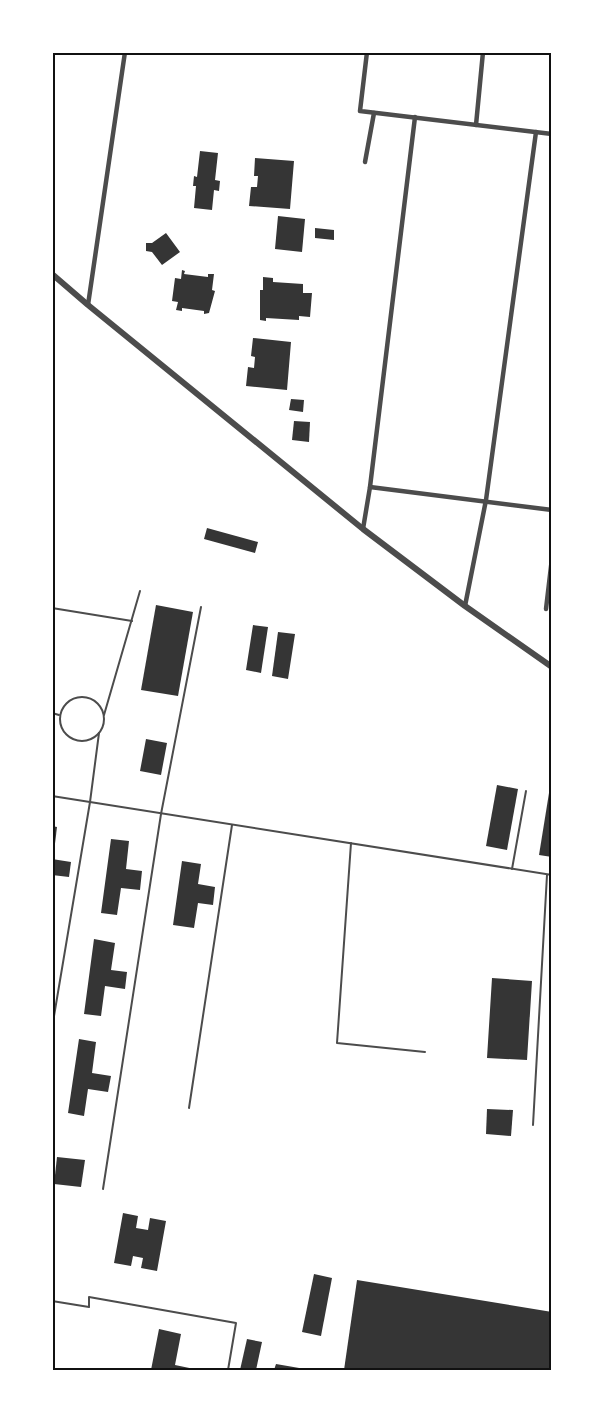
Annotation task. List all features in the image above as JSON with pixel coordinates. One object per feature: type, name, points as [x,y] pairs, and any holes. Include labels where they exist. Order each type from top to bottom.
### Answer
[{"type":"street","points":[[88,305],[125,52]]},
{"type":"street","points":[[366,52],[360,111],[552,134]]},
{"type":"street","points":[[476,125],[483,52]]},
{"type":"street","points":[[365,162],[374,113]]},
{"type":"street","points":[[363,529],[415,117]]},
{"type":"street","points":[[465,606],[486,500],[536,132]]},
{"type":"street","points":[[52,274],[363,529],[465,606],[552,667]]},
{"type":"street","points":[[370,487],[552,510]]},
{"type":"street","points":[[546,609],[552,558]]},
{"type":"lane","points":[[52,1028],[90,802],[99,733],[140,591]]},
{"type":"lane","points":[[52,608],[132,621]]},
{"type":"lane","points":[[103,1189],[161,814],[201,608]]},
{"type":"lane","points":[[99,733],[83,741],[72,739],[60,726],[59,715],[69,700],[85,696],[96,701],[104,717]]},
{"type":"lane","points":[[52,713],[59,715]]},
{"type":"lane","points":[[512,869],[526,791]]},
{"type":"lane","points":[[52,796],[552,876]]},
{"type":"lane","points":[[189,1108],[232,825]]},
{"type":"lane","points":[[351,843],[337,1043],[425,1052]]},
{"type":"lane","points":[[533,1125],[547,875]]},
{"type":"lane","points":[[52,1301],[88,1307],[89,1296],[236,1323],[228,1370]]},
{"type":"building","points":[[200,151],[218,153],[215,180],[220,181],[219,191],[214,190],[212,210],[194,208],[196,186],[193,186],[194,176],[197,177]]},
{"type":"building","points":[[255,158],[294,161],[290,209],[249,206],[251,187],[257,187],[258,176],[254,176]]},
{"type":"building","points":[[278,216],[305,219],[302,252],[275,249]]},
{"type":"building","points":[[315,228],[334,230],[334,240],[315,238]]},
{"type":"building","points":[[166,233],[180,252],[162,265],[152,252],[146,251],[146,243],[152,243]]},
{"type":"building","points":[[182,270],[185,271],[184,274],[208,277],[208,274],[214,274],[212,290],[215,291],[209,313],[204,314],[204,311],[182,308],[182,311],[176,310],[178,302],[172,301],[175,278],[181,279]]},
{"type":"building","points":[[263,277],[273,278],[273,282],[303,284],[303,293],[312,293],[310,317],[299,316],[299,320],[266,318],[266,321],[260,320],[260,290],[263,290]]},
{"type":"building","points":[[253,338],[291,342],[287,390],[246,386],[248,367],[254,368],[255,357],[251,356]]},
{"type":"building","points":[[291,399],[304,400],[303,412],[289,410]]},
{"type":"building","points":[[294,421],[310,422],[309,442],[292,440]]},
{"type":"building","points":[[207,528],[258,542],[255,553],[204,539]]},
{"type":"building","points":[[156,605],[193,612],[178,696],[141,690]]},
{"type":"building","points":[[253,625],[268,627],[261,673],[246,670]]},
{"type":"building","points":[[278,632],[295,634],[288,679],[272,676]]},
{"type":"building","points":[[146,739],[167,743],[161,775],[140,771]]},
{"type":"building","points":[[497,785],[518,789],[507,850],[486,846]]},
{"type":"building","points":[[549,793],[552,794],[552,857],[539,855]]},
{"type":"building","points":[[52,826],[57,827],[54,852],[52,852]]},
{"type":"building","points":[[111,839],[129,841],[126,869],[142,871],[140,890],[121,888],[117,915],[101,913]]},
{"type":"building","points":[[52,859],[71,862],[69,877],[52,875]]},
{"type":"building","points":[[182,861],[201,864],[198,884],[215,887],[213,905],[198,903],[194,928],[173,925]]},
{"type":"building","points":[[94,939],[115,943],[111,970],[127,972],[125,989],[105,986],[101,1016],[84,1014]]},
{"type":"building","points":[[492,978],[532,981],[527,1060],[487,1058]]},
{"type":"building","points":[[79,1039],[96,1042],[92,1073],[111,1076],[108,1092],[88,1089],[84,1116],[68,1113]]},
{"type":"building","points":[[487,1109],[513,1110],[511,1136],[486,1134]]},
{"type":"building","points":[[57,1157],[85,1160],[81,1187],[54,1184]]},
{"type":"building","points":[[123,1213],[138,1216],[136,1228],[148,1230],[150,1218],[166,1221],[157,1271],[141,1268],[143,1258],[133,1256],[131,1266],[114,1263]]},
{"type":"building","points":[[314,1274],[332,1278],[321,1336],[302,1332]]},
{"type":"building","points":[[357,1280],[552,1312],[552,1370],[344,1370]]},
{"type":"building","points":[[159,1329],[181,1334],[175,1365],[199,1370],[151,1370]]},
{"type":"building","points":[[247,1339],[262,1342],[256,1370],[240,1370]]},
{"type":"building","points":[[276,1364],[305,1369],[305,1370],[274,1370]]}]
